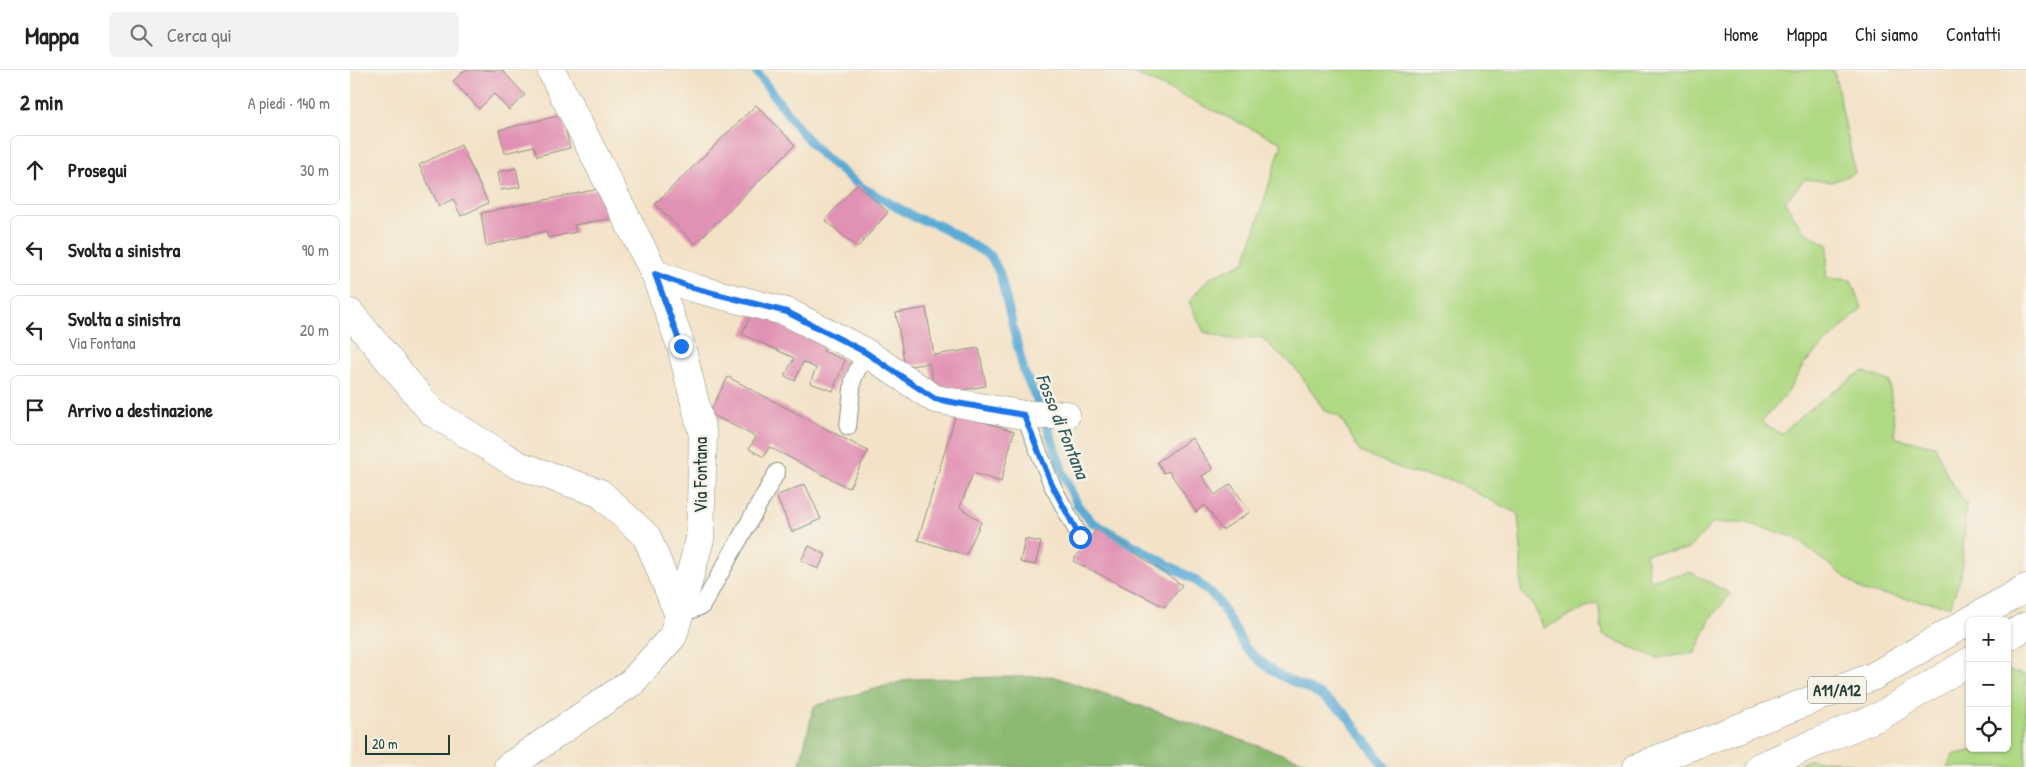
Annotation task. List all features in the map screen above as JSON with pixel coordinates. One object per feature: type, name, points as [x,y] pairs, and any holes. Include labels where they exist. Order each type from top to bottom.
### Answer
[{"type":"main road","name":"Via Fontana","points":[[508,767],[632,682],[673,636],[700,539],[703,435],[681,346],[655,274],[551,70]]},
{"type":"main road","points":[[655,274],[693,288],[787,312],[865,352],[935,399],[1026,415],[1062,415]]},
{"type":"main road","points":[[350,313],[432,412],[518,465],[600,493],[647,537],[679,615]]},
{"type":"main road","name":"A11/A12","points":[[1637,767],[1874,676],[2026,588]]},
{"type":"main road","points":[[2011,635],[2026,626]]},
{"type":"main road","name":"A11/A12","points":[[1759,767],[1882,715],[1968,662]]},
{"type":"lane","points":[[848,428],[853,380],[865,352]]},
{"type":"lane","points":[[1026,415],[1052,485],[1080,537]]},
{"type":"lane","points":[[679,615],[702,606],[777,472]]},
{"type":"green space","points":[[1128,70],[1834,70],[1855,173],[1832,182],[1805,179],[1785,202],[1803,231],[1828,245],[1826,278],[1851,280],[1862,308],[1804,364],[1788,392],[1761,422],[1781,434],[1812,407],[1862,371],[1889,381],[1896,438],[1935,446],[1947,475],[1966,504],[1961,577],[1950,606],[1863,591],[1794,537],[1746,523],[1713,523],[1687,550],[1646,553],[1649,580],[1690,572],[1731,594],[1711,617],[1695,653],[1656,658],[1603,635],[1598,602],[1544,628],[1533,605],[1521,592],[1521,546],[1518,514],[1451,480],[1412,473],[1360,452],[1340,417],[1324,410],[1298,371],[1261,337],[1234,340],[1204,332],[1189,302],[1209,278],[1245,262],[1282,143]]},
{"type":"green space","points":[[2011,671],[2026,675],[2026,767],[1947,767],[1952,755],[1966,752],[2011,752]]},
{"type":"green space","points":[[1052,676],[1321,767],[799,767],[814,706],[910,679]]},
{"type":"green space","points":[[1809,760],[1848,763],[1860,767],[1791,767]]},
{"type":"building","points":[[465,70],[502,70],[525,95],[509,110],[494,94],[479,109],[453,81]]},
{"type":"building","points":[[756,105],[795,145],[695,244],[655,204]]},
{"type":"building","points":[[562,115],[570,148],[537,156],[534,146],[505,153],[499,130]]},
{"type":"building","points":[[461,145],[488,203],[461,216],[453,199],[439,206],[419,165]]},
{"type":"building","points":[[516,168],[520,187],[501,190],[498,172]]},
{"type":"building","points":[[857,184],[888,212],[857,248],[825,220]]},
{"type":"building","points":[[599,189],[614,218],[574,225],[576,232],[548,238],[546,231],[486,246],[481,213]]},
{"type":"building","points":[[754,308],[828,342],[823,351],[845,360],[833,391],[810,383],[816,368],[803,362],[795,381],[785,376],[794,358],[742,334]]},
{"type":"building","points":[[926,308],[934,355],[979,348],[986,386],[936,394],[929,363],[905,367],[896,313]]},
{"type":"building","points":[[728,377],[868,451],[849,488],[769,447],[764,457],[749,449],[756,437],[709,413]]},
{"type":"building","points":[[956,414],[1014,431],[1001,482],[973,473],[960,507],[981,522],[966,555],[918,540]]},
{"type":"building","points":[[1192,438],[1213,469],[1202,476],[1215,495],[1231,484],[1250,512],[1222,530],[1205,505],[1196,512],[1169,471],[1164,473],[1157,462]]},
{"type":"building","points":[[805,484],[821,519],[792,532],[776,496]]},
{"type":"building","points":[[1098,527],[1182,585],[1165,607],[1073,561]]},
{"type":"building","points":[[1025,539],[1041,542],[1035,565],[1020,562]]},
{"type":"building","points":[[809,546],[826,555],[818,569],[801,560]]},
{"type":"waterway","name":"Fosso di Fontana","points":[[755,70],[802,133],[823,156],[861,187],[916,218],[936,224],[991,256],[1000,274],[1024,372],[1043,413],[1064,476],[1078,506],[1092,522],[1195,580],[1217,599],[1245,647],[1281,676],[1319,694],[1344,712],[1385,767]]},
{"type":"route","points":[[681,346],[655,274],[693,288],[787,312],[865,352],[935,399],[1024,415],[1052,485],[1080,537]]}]
